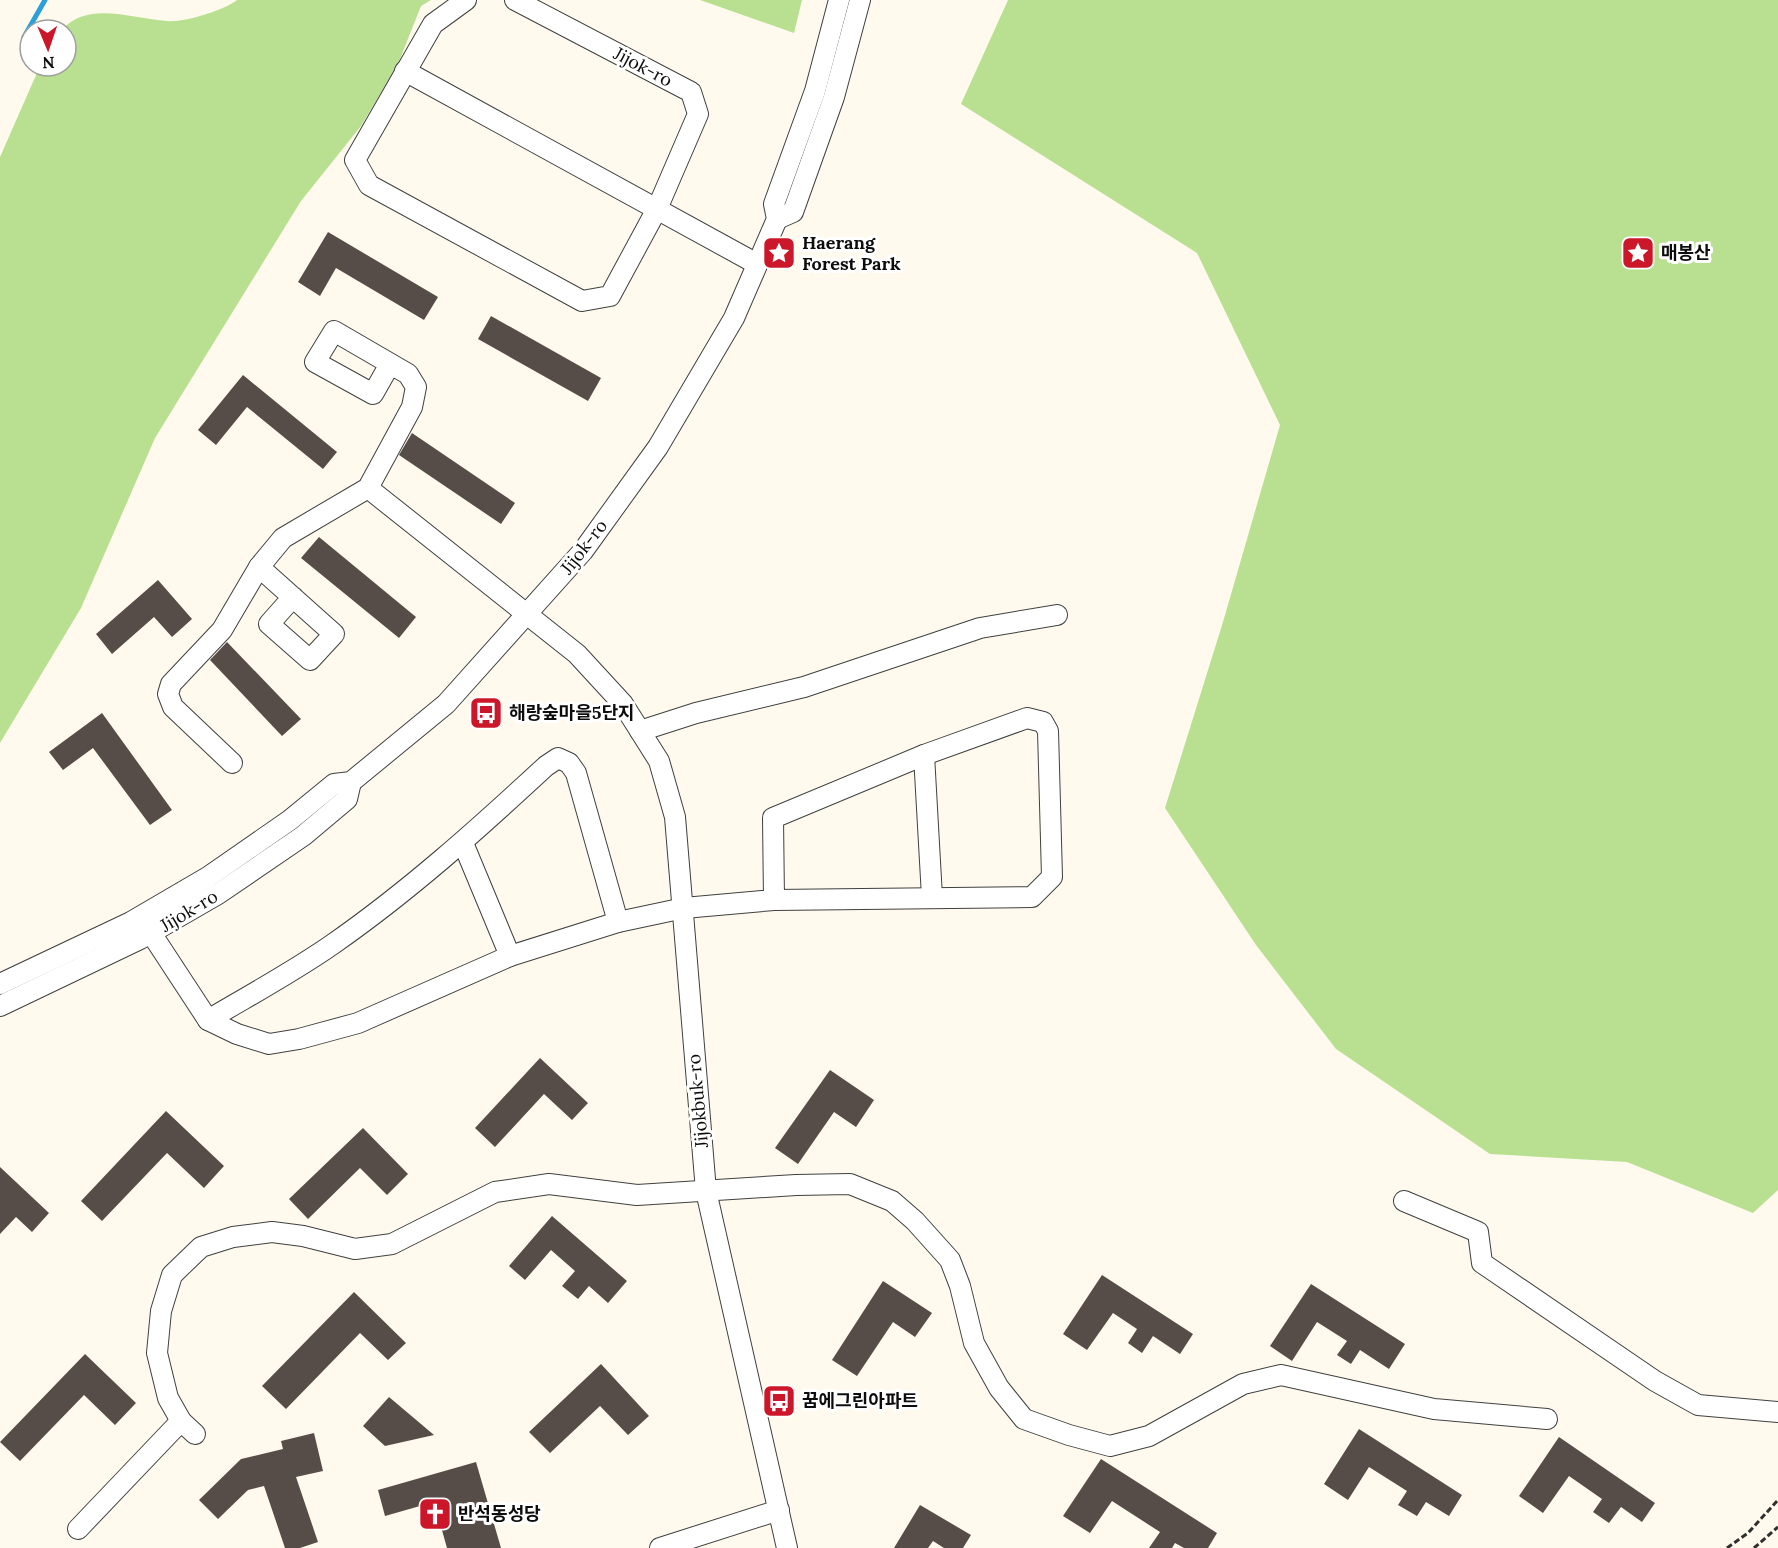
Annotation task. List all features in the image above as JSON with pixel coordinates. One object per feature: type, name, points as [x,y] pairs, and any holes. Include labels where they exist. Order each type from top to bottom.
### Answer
[{"type":"street","name":"Jijok-ro","points":[[466,0],[432,24],[355,160],[369,185],[582,301],[610,296],[657,209],[698,114],[691,92],[515,0]]},
{"type":"street","name":"Jijok-ro","points":[[0,984],[131,922],[208,877],[290,820],[334,784],[351,782],[446,704],[583,551],[658,447],[734,318],[777,219],[774,204],[815,91],[839,0]]},
{"type":"street","name":"Jijok-ro","points":[[777,219],[793,212],[834,97],[860,0]]},
{"type":"street","points":[[405,71],[757,264]]},
{"type":"street","points":[[232,763],[173,707],[168,694],[171,684],[222,630],[259,567],[283,538],[368,488],[412,407],[416,387],[408,374],[390,364]]},
{"type":"street","name":"Jijokbuk-ro","points":[[368,488],[577,654],[623,705],[659,761],[675,817],[706,1191],[787,1548]]},
{"type":"street","points":[[259,567],[293,597]]},
{"type":"street","points":[[640,732],[696,713],[804,687],[980,628],[1057,615]]},
{"type":"street","points":[[151,933],[208,1020],[237,1034],[269,1044],[299,1039],[358,1023],[510,956],[618,922],[684,908],[774,900],[1032,897],[1052,877],[1048,731],[1043,722],[1027,718],[924,755],[772,818],[774,900]]},
{"type":"street","points":[[924,755],[932,897]]},
{"type":"street","points":[[208,1020],[332,945],[463,843],[546,766],[558,758],[569,763],[576,774],[618,922]]},
{"type":"street","name":"Jijok-ro","points":[[0,1006],[151,933],[218,894],[303,836],[347,799],[351,782]]},
{"type":"street","points":[[463,843],[510,956]]},
{"type":"street","points":[[78,1529],[188,1428],[168,1398],[158,1353],[160,1311],[172,1275],[201,1247],[233,1237],[272,1232],[303,1236],[355,1249],[392,1244],[495,1192],[549,1184],[637,1195],[850,1184],[892,1201],[915,1221],[950,1260],[960,1286],[974,1343],[999,1388],[1024,1419],[1110,1446],[1149,1436],[1243,1384],[1281,1375],[1434,1409],[1547,1419]]},
{"type":"street","points":[[1404,1201],[1478,1232],[1482,1263],[1664,1386],[1698,1405],[1778,1413]]},
{"type":"street","points":[[662,1548],[779,1510]]},
{"type":"path","points":[[1727,1548],[1748,1533],[1778,1500]]},
{"type":"path","points":[[1754,1548],[1778,1527]]},
{"type":"green space","points":[[237,0],[431,0],[421,6],[398,64],[361,126],[301,201],[155,438],[81,608],[0,743],[0,157],[35,78],[78,78],[78,18],[98,13],[174,21],[214,12]]},
{"type":"green space","points":[[700,0],[802,0],[794,33]]},
{"type":"green space","points":[[1008,0],[1778,0],[1778,1190],[1753,1213],[1627,1162],[1490,1154],[1336,1049],[1256,945],[1165,808],[1223,622],[1280,425],[1197,253],[961,104]]},
{"type":"building","points":[[328,232],[438,297],[424,320],[336,268],[320,296],[298,282]]},
{"type":"building","points":[[491,316],[601,378],[588,401],[478,339]]},
{"type":"building","points":[[243,375],[337,452],[323,469],[247,407],[216,445],[198,430]]},
{"type":"building","points":[[412,433],[515,503],[501,524],[399,455]]},
{"type":"building","points":[[319,537],[416,617],[399,638],[301,558]]},
{"type":"building","points":[[158,580],[192,619],[172,637],[154,617],[112,654],[96,634]]},
{"type":"building","points":[[227,642],[301,719],[282,736],[210,660]]},
{"type":"building","points":[[102,713],[172,810],[150,825],[93,748],[63,770],[49,752]]},
{"type":"building","points":[[540,1058],[588,1103],[572,1120],[544,1094],[495,1147],[475,1128]]},
{"type":"building","points":[[830,1070],[874,1100],[856,1127],[834,1112],[798,1164],[775,1148]]},
{"type":"building","points":[[166,1111],[224,1166],[204,1188],[167,1153],[102,1221],[81,1201]]},
{"type":"building","points":[[363,1128],[408,1174],[387,1195],[360,1168],[308,1219],[289,1199]]},
{"type":"building","points":[[0,1167],[49,1213],[32,1232],[16,1217],[0,1234]]},
{"type":"building","points":[[552,1216],[627,1281],[608,1303],[589,1286],[578,1299],[562,1286],[575,1271],[551,1250],[525,1280],[509,1266]]},
{"type":"building","points":[[1102,1275],[1193,1334],[1180,1354],[1153,1336],[1142,1353],[1128,1343],[1137,1329],[1113,1313],[1087,1350],[1063,1334]]},
{"type":"building","points":[[883,1281],[932,1313],[915,1337],[893,1322],[857,1376],[832,1360]]},
{"type":"building","points":[[1311,1284],[1405,1344],[1389,1369],[1360,1350],[1351,1364],[1337,1355],[1347,1341],[1317,1322],[1292,1361],[1270,1346]]},
{"type":"building","points":[[354,1292],[406,1343],[388,1360],[360,1333],[286,1409],[262,1386]]},
{"type":"building","points":[[85,1354],[136,1403],[115,1425],[84,1395],[20,1461],[0,1442]]},
{"type":"building","points":[[601,1364],[649,1416],[628,1435],[600,1406],[550,1453],[529,1432]]},
{"type":"building","points":[[389,1397],[434,1435],[385,1446],[363,1426]]},
{"type":"building","points":[[1359,1429],[1462,1495],[1449,1516],[1426,1502],[1417,1516],[1398,1505],[1407,1491],[1369,1467],[1348,1500],[1324,1484]]},
{"type":"building","points":[[314,1433],[323,1471],[296,1477],[318,1542],[300,1548],[285,1548],[264,1486],[248,1490],[218,1519],[199,1500],[241,1459],[283,1449],[281,1441]]},
{"type":"building","points":[[1559,1437],[1655,1503],[1642,1522],[1621,1507],[1609,1523],[1593,1512],[1602,1499],[1569,1476],[1543,1513],[1519,1496]]},
{"type":"building","points":[[1101,1459],[1217,1533],[1208,1548],[1184,1548],[1175,1543],[1172,1548],[1149,1548],[1160,1532],[1112,1501],[1090,1533],[1063,1516]]},
{"type":"building","points":[[476,1462],[501,1548],[447,1548],[434,1502],[385,1516],[378,1490]]},
{"type":"building","points":[[920,1505],[971,1535],[963,1548],[944,1548],[933,1541],[928,1548],[894,1548]]},
{"type":"waterway","points":[[35,18],[45,0]]},
{"type":"place","name":"Haerang Forest Park","points":[[779,253]]},
{"type":"place","name":"매봉산","points":[[1638,253]]},
{"type":"place","name":"해랑숲마을5단지","points":[[486,713]]},
{"type":"place","name":"꿈에그린아파트","points":[[779,1401]]},
{"type":"place","name":"반석동성당","points":[[435,1514]]}]
